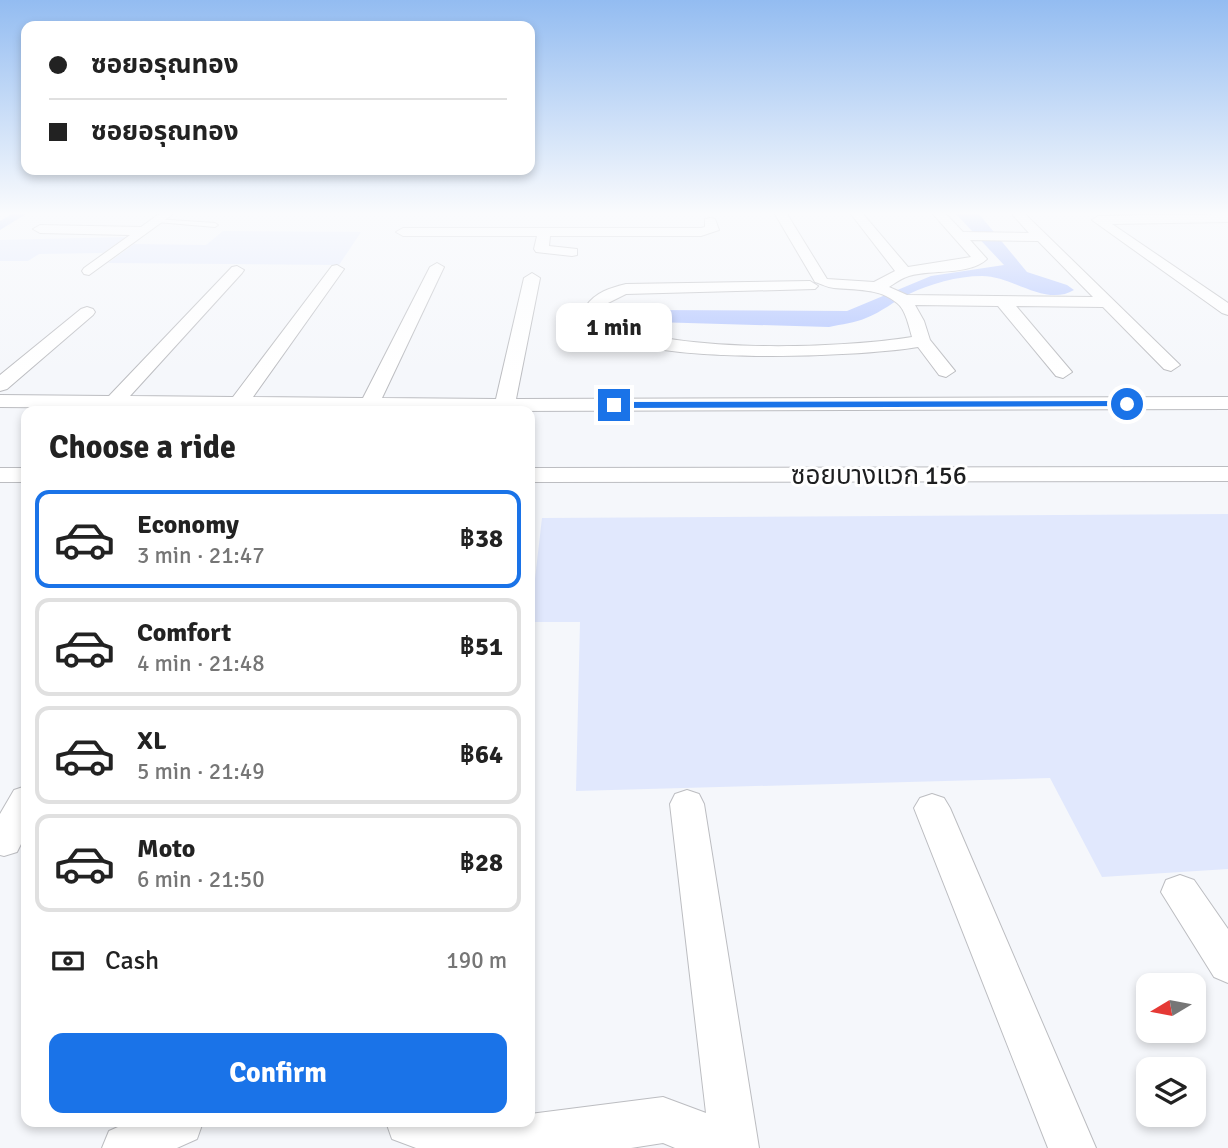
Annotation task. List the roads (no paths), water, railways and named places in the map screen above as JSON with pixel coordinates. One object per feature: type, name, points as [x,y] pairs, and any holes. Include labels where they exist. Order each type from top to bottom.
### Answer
[{"type":"street","points":[[89,271],[94,268]]},
{"type":"street","points":[[370,402],[437,268]]},
{"type":"street","points":[[811,268],[820,283]]},
{"type":"street","points":[[900,268],[904,272]]},
{"type":"street","points":[[904,272],[933,268]]},
{"type":"street","points":[[1074,268],[1171,365]]},
{"type":"street","points":[[1167,268],[1228,310]]},
{"type":"street","points":[[239,401],[337,269]]},
{"type":"street","points":[[114,402],[237,270]]},
{"type":"street","points":[[892,295],[904,272]]},
{"type":"street","points":[[505,405],[532,278]]},
{"type":"street","points":[[922,341],[836,349],[702,347],[619,337],[600,328],[592,314],[594,307],[603,297],[626,289],[820,283],[892,295],[1108,302]]},
{"type":"street","points":[[892,295],[916,321],[922,341],[946,371]]},
{"type":"street","points":[[1002,300],[1063,372]]},
{"type":"street","points":[[0,385],[87,312]]},
{"type":"street","points":[[0,401],[505,405],[1228,403]]},
{"type":"street","name":"ซอยบางแวก 156","points":[[535,475],[1228,474]]},
{"type":"street","points":[[0,475],[21,475]]},
{"type":"street","points":[[433,1131],[447,1136],[534,1138],[663,1120],[734,1148],[687,804]]},
{"type":"street","points":[[932,808],[1072,1148]]},
{"type":"street","points":[[10,841],[21,813]]},
{"type":"street","points":[[1180,892],[1228,963]]},
{"type":"water","points":[[987,268],[1023,268],[1027,272],[1067,285],[1074,290],[1052,295],[994,277],[963,277],[917,290],[862,320],[829,327],[620,321],[618,316],[621,311],[649,310],[847,311],[931,276]]}]
